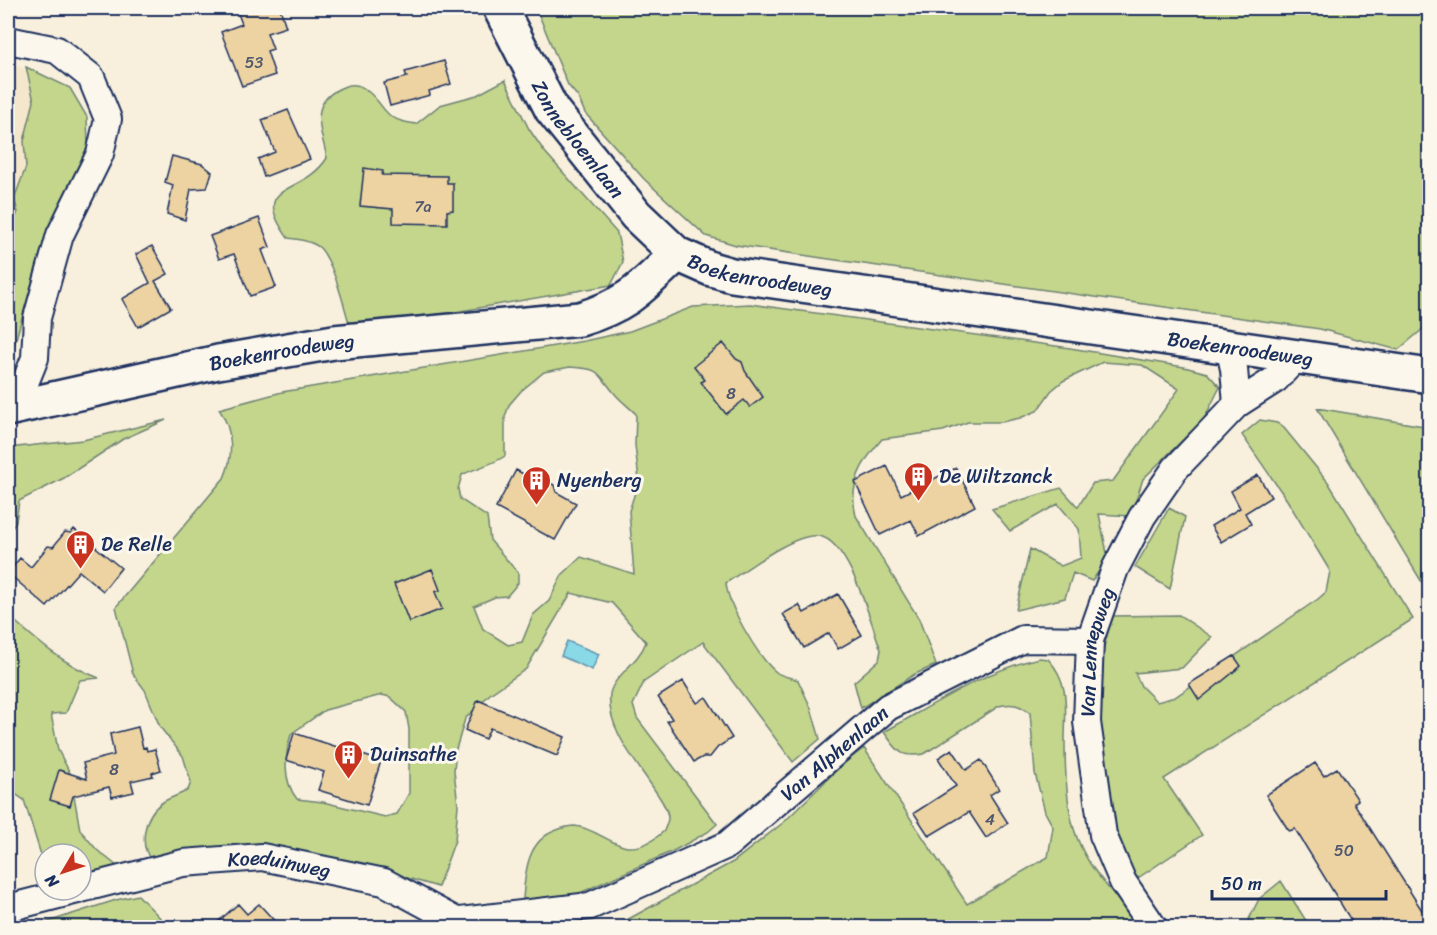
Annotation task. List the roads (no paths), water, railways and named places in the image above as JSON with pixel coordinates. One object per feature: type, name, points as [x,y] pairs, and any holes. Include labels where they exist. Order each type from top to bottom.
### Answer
[{"type":"main road","name":"Zonnebloemlaan","points":[[501,8],[552,110],[636,215],[677,254]]},
{"type":"main road","name":"Boekenroodeweg","points":[[11,409],[218,362],[334,342],[580,319],[609,310],[630,299],[677,254],[732,276],[1430,376]]},
{"type":"street","points":[[8,40],[57,50],[91,77],[108,119],[100,154],[60,235],[37,318],[35,358],[11,409]]},
{"type":"street","points":[[1229,346],[1237,404]]},
{"type":"street","name":"Van Lennepweg","points":[[1154,927],[1123,882],[1103,835],[1087,722],[1090,640],[1115,569],[1142,517],[1175,469],[1237,404],[1276,379],[1297,357]]},
{"type":"street","points":[[35,358],[47,380],[53,400]]},
{"type":"street","name":"Van Alphenlaan","points":[[465,924],[588,917],[727,845],[888,707],[1023,639],[1090,640]]},
{"type":"street","name":"Koeduinweg","points":[[93,886],[183,863],[262,857],[384,882],[465,924]]},
{"type":"street","name":"Koeduinweg","points":[[8,908],[33,902]]},
{"type":"water","points":[[567,641],[599,654],[592,670],[561,656]]},
{"type":"place","name":"De Wiltzanck","points":[[918,502]]},
{"type":"place","name":"Nyenberg","points":[[536,506]]},
{"type":"place","name":"De Relle","points":[[80,570]]},
{"type":"place","name":"Duinsathe","points":[[349,780]]}]
